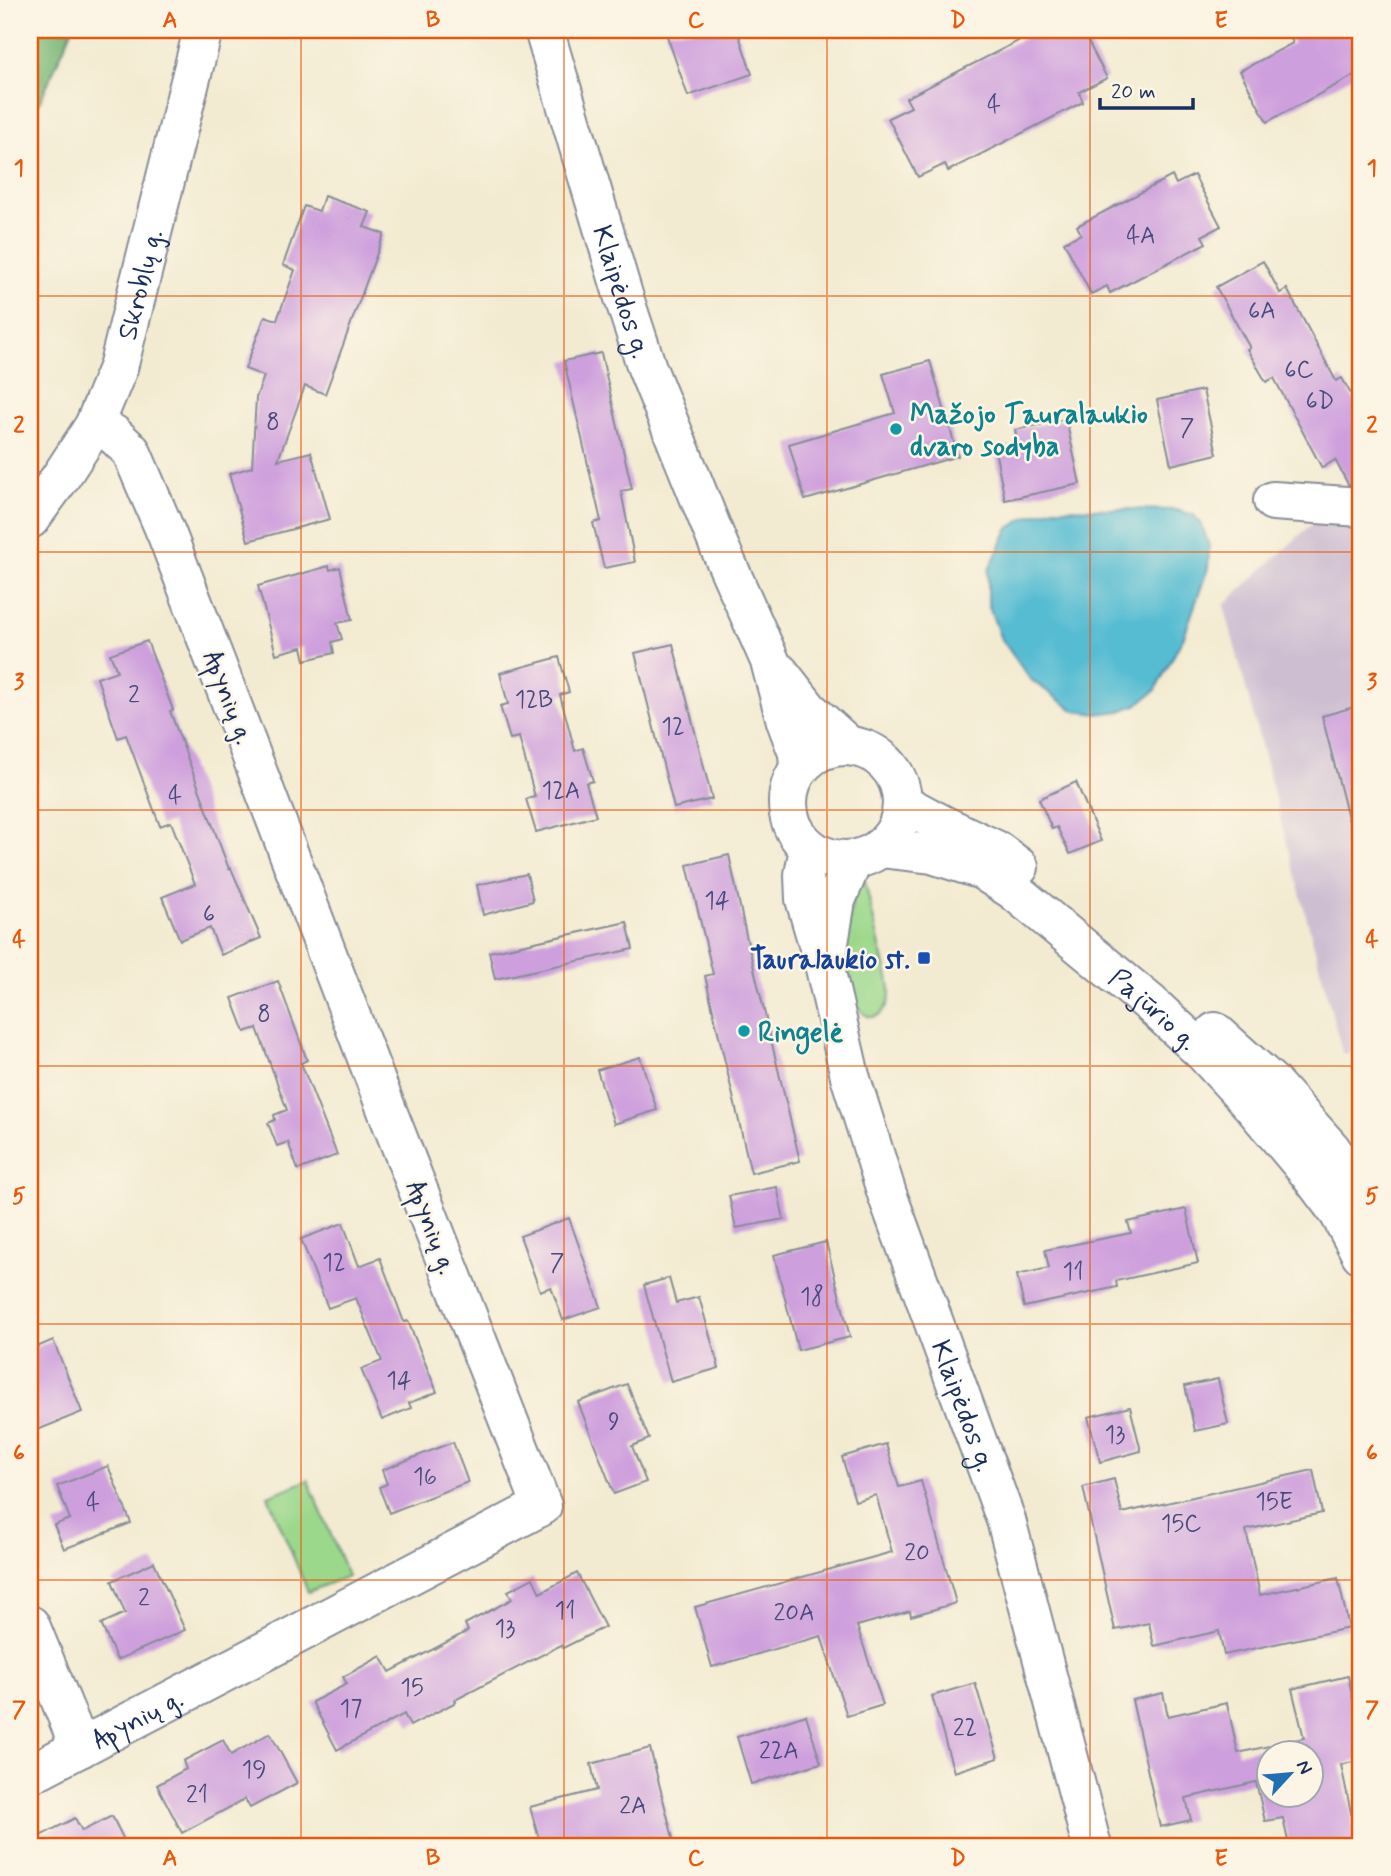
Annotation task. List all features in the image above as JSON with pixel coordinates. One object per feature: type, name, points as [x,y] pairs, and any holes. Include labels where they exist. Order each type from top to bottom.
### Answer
[{"type":"street","name":"Skroblų g.","points":[[30,519],[94,426],[118,368],[203,30]]},
{"type":"street","name":"Klaipėdos g.","points":[[544,30],[639,345],[719,546],[770,661]]},
{"type":"street","name":"Apynių g.","points":[[30,1774],[542,1506],[167,535],[131,451],[113,434],[94,426]]},
{"type":"street","points":[[1273,501],[1361,507]]},
{"type":"street","points":[[770,661],[808,709],[849,746]]},
{"type":"street","points":[[770,661],[786,721],[798,753],[799,768]]},
{"type":"street","points":[[809,848],[797,835],[790,818],[787,801],[791,783],[799,768],[813,755],[830,748],[849,746],[865,750],[879,758],[891,770],[899,786],[902,803],[899,820],[892,835],[866,854]]},
{"type":"street","name":"Pajūrio g.","points":[[902,803],[996,849],[1190,1008],[1272,1083],[1331,1149],[1361,1193]]},
{"type":"street","name":"Klaipėdos g.","points":[[809,848],[804,875],[805,899],[825,968],[850,1076],[887,1194],[1006,1520],[1092,1846]]},
{"type":"street","name":"Pajūrio g.","points":[[809,848],[822,856],[837,860],[866,854],[932,854],[982,870],[1013,890],[1151,1004],[1204,1053],[1251,1104],[1307,1172],[1339,1213],[1361,1254]]},
{"type":"street","name":"Klaipėdos g.","points":[[825,968],[836,900],[866,854]]},
{"type":"street","points":[[30,1625],[80,1748]]},
{"type":"shaded area","points":[[1361,509],[1361,1049],[1343,1055],[1224,605],[1313,523]]},
{"type":"green space","points":[[30,30],[72,30],[30,123]]},
{"type":"green space","points":[[863,881],[890,987],[885,1008],[874,1017],[863,1013],[857,1005],[847,976],[850,912],[855,887]]},
{"type":"green space","points":[[308,1480],[348,1576],[308,1592],[268,1496]]},
{"type":"water","points":[[1054,508],[1176,510],[1194,515],[1203,528],[1209,546],[1208,568],[1184,636],[1155,691],[1138,704],[1121,711],[1097,714],[1075,711],[1030,679],[1000,637],[988,603],[988,572],[1008,529],[1025,518]]},
{"type":"building","points":[[665,30],[737,30],[752,74],[688,96]]},
{"type":"building","points":[[1043,30],[1047,39],[1065,30],[1082,30],[1107,78],[1079,92],[1083,102],[948,171],[945,164],[918,177],[888,118],[911,107],[906,98]]},
{"type":"building","points":[[1304,30],[1361,30],[1361,72],[1267,122],[1240,71],[1293,43],[1290,37]]},
{"type":"building","points":[[1194,175],[1221,226],[1202,236],[1206,243],[1110,293],[1107,286],[1091,294],[1064,242],[1081,234],[1077,226],[1172,176],[1176,184]]},
{"type":"building","points":[[324,196],[370,212],[364,227],[384,234],[325,394],[305,386],[278,460],[311,452],[330,519],[248,541],[229,474],[252,467],[256,398],[264,376],[245,369],[265,316],[277,320],[295,270],[283,265],[304,206],[319,211]]},
{"type":"building","points":[[1263,261],[1280,293],[1287,289],[1336,381],[1342,378],[1361,412],[1361,485],[1348,484],[1335,460],[1322,468],[1274,378],[1266,382],[1216,287]]},
{"type":"building","points":[[601,353],[632,489],[621,491],[635,562],[604,568],[593,523],[601,521],[564,361]]},
{"type":"building","name":"Mažojo Tauralaukio dvaro sodyba","points":[[930,361],[958,456],[805,500],[789,444],[895,413],[883,374]]},
{"type":"building","points":[[1203,390],[1217,454],[1171,465],[1157,400]]},
{"type":"building","points":[[1066,419],[1080,484],[1005,500],[995,450],[1018,445],[1015,430]]},
{"type":"building","points":[[329,566],[330,570],[340,567],[352,620],[337,623],[342,639],[332,642],[334,653],[305,660],[302,647],[276,654],[258,586]]},
{"type":"building","points":[[147,641],[229,869],[231,868],[261,938],[221,955],[210,928],[180,940],[162,897],[195,884],[171,822],[160,826],[126,735],[118,738],[97,678],[117,671],[110,654]]},
{"type":"building","points":[[673,644],[712,799],[674,808],[635,653]]},
{"type":"building","points":[[559,657],[569,692],[560,695],[575,751],[583,748],[593,781],[586,783],[596,816],[536,832],[526,799],[535,797],[519,737],[510,739],[500,706],[508,704],[500,673]]},
{"type":"building","points":[[1361,705],[1361,835],[1353,837],[1322,716]]},
{"type":"building","points":[[1076,782],[1101,841],[1070,854],[1057,827],[1052,829],[1039,799]]},
{"type":"building","name":"Ringelė","points":[[729,855],[800,1161],[751,1173],[705,976],[713,974],[687,865]]},
{"type":"building","points":[[527,874],[533,901],[483,915],[477,885]]},
{"type":"building","points":[[627,922],[633,949],[495,979],[489,952]]},
{"type":"building","points":[[278,981],[307,1060],[301,1063],[337,1155],[298,1170],[288,1142],[277,1146],[268,1123],[275,1120],[274,1115],[287,1110],[257,1028],[245,1032],[232,998]]},
{"type":"building","points":[[640,1057],[657,1110],[614,1124],[597,1070]]},
{"type":"building","points":[[777,1187],[784,1219],[736,1228],[729,1196]]},
{"type":"building","points":[[1186,1209],[1198,1263],[1116,1281],[1117,1287],[1024,1307],[1017,1275],[1049,1268],[1045,1250],[1131,1233],[1128,1222]]},
{"type":"building","points":[[569,1218],[601,1307],[563,1320],[551,1287],[540,1291],[520,1236]]},
{"type":"building","points":[[343,1223],[359,1266],[380,1258],[404,1322],[408,1321],[437,1392],[409,1403],[411,1408],[382,1420],[361,1369],[382,1361],[356,1298],[328,1308],[301,1239]]},
{"type":"building","points":[[826,1242],[850,1337],[798,1350],[774,1255]]},
{"type":"building","points":[[669,1278],[676,1303],[699,1297],[719,1368],[671,1382],[644,1285]]},
{"type":"building","points":[[53,1340],[82,1412],[30,1433],[30,1350]]},
{"type":"building","points":[[1218,1379],[1228,1424],[1195,1431],[1185,1386]]},
{"type":"building","points":[[627,1384],[649,1439],[632,1446],[646,1482],[614,1494],[578,1402]]},
{"type":"building","points":[[1130,1407],[1141,1451],[1100,1462],[1088,1417]]},
{"type":"building","points":[[453,1442],[468,1482],[389,1513],[379,1487],[387,1484],[382,1470]]},
{"type":"building","points":[[886,1444],[899,1487],[921,1481],[956,1603],[911,1616],[910,1611],[857,1626],[883,1705],[847,1716],[821,1636],[712,1667],[695,1607],[892,1552],[876,1495],[855,1501],[842,1457]]},
{"type":"building","points":[[108,1466],[131,1523],[64,1549],[54,1525],[70,1519],[57,1486]]},
{"type":"building","points":[[1313,1470],[1322,1513],[1246,1530],[1260,1595],[1338,1578],[1349,1628],[1224,1655],[1219,1631],[1154,1646],[1149,1623],[1115,1630],[1083,1487],[1114,1479],[1122,1513]]},
{"type":"building","points":[[154,1562],[185,1630],[117,1660],[101,1624],[125,1613],[112,1581]]},
{"type":"building","points":[[577,1573],[605,1627],[563,1648],[561,1645],[410,1726],[404,1714],[337,1750],[312,1702],[347,1684],[343,1677],[381,1656],[390,1672],[468,1631],[465,1624],[512,1599],[508,1591],[533,1578],[540,1593]]},
{"type":"building","points":[[1348,1676],[1361,1736],[1361,1760],[1341,1765],[1358,1846],[1289,1846],[1283,1818],[1265,1821],[1262,1810],[1324,1810],[1324,1740],[1295,1740],[1304,1738],[1292,1689]]},
{"type":"building","points":[[975,1683],[998,1758],[954,1772],[932,1696]]},
{"type":"building","points":[[1163,1693],[1168,1716],[1227,1703],[1238,1753],[1254,1749],[1254,1782],[1186,1798],[1191,1820],[1160,1827],[1132,1700]]},
{"type":"building","points":[[806,1715],[821,1763],[751,1784],[737,1737]]},
{"type":"building","points":[[270,1733],[297,1783],[250,1808],[245,1799],[182,1833],[157,1785],[186,1769],[183,1761],[223,1740],[231,1755]]},
{"type":"building","points":[[650,1748],[675,1846],[541,1846],[530,1807],[597,1790],[591,1764]]},
{"type":"building","points":[[112,1816],[127,1846],[30,1846],[30,1841],[75,1818],[82,1831]]},
{"type":"place","name":"Mažojo Tauralaukio dvaro sodyba","points":[[896,429]]},
{"type":"place","name":"Tauralaukio st.","points":[[924,958]]},
{"type":"place","name":"Ringelė","points":[[744,1031]]}]
